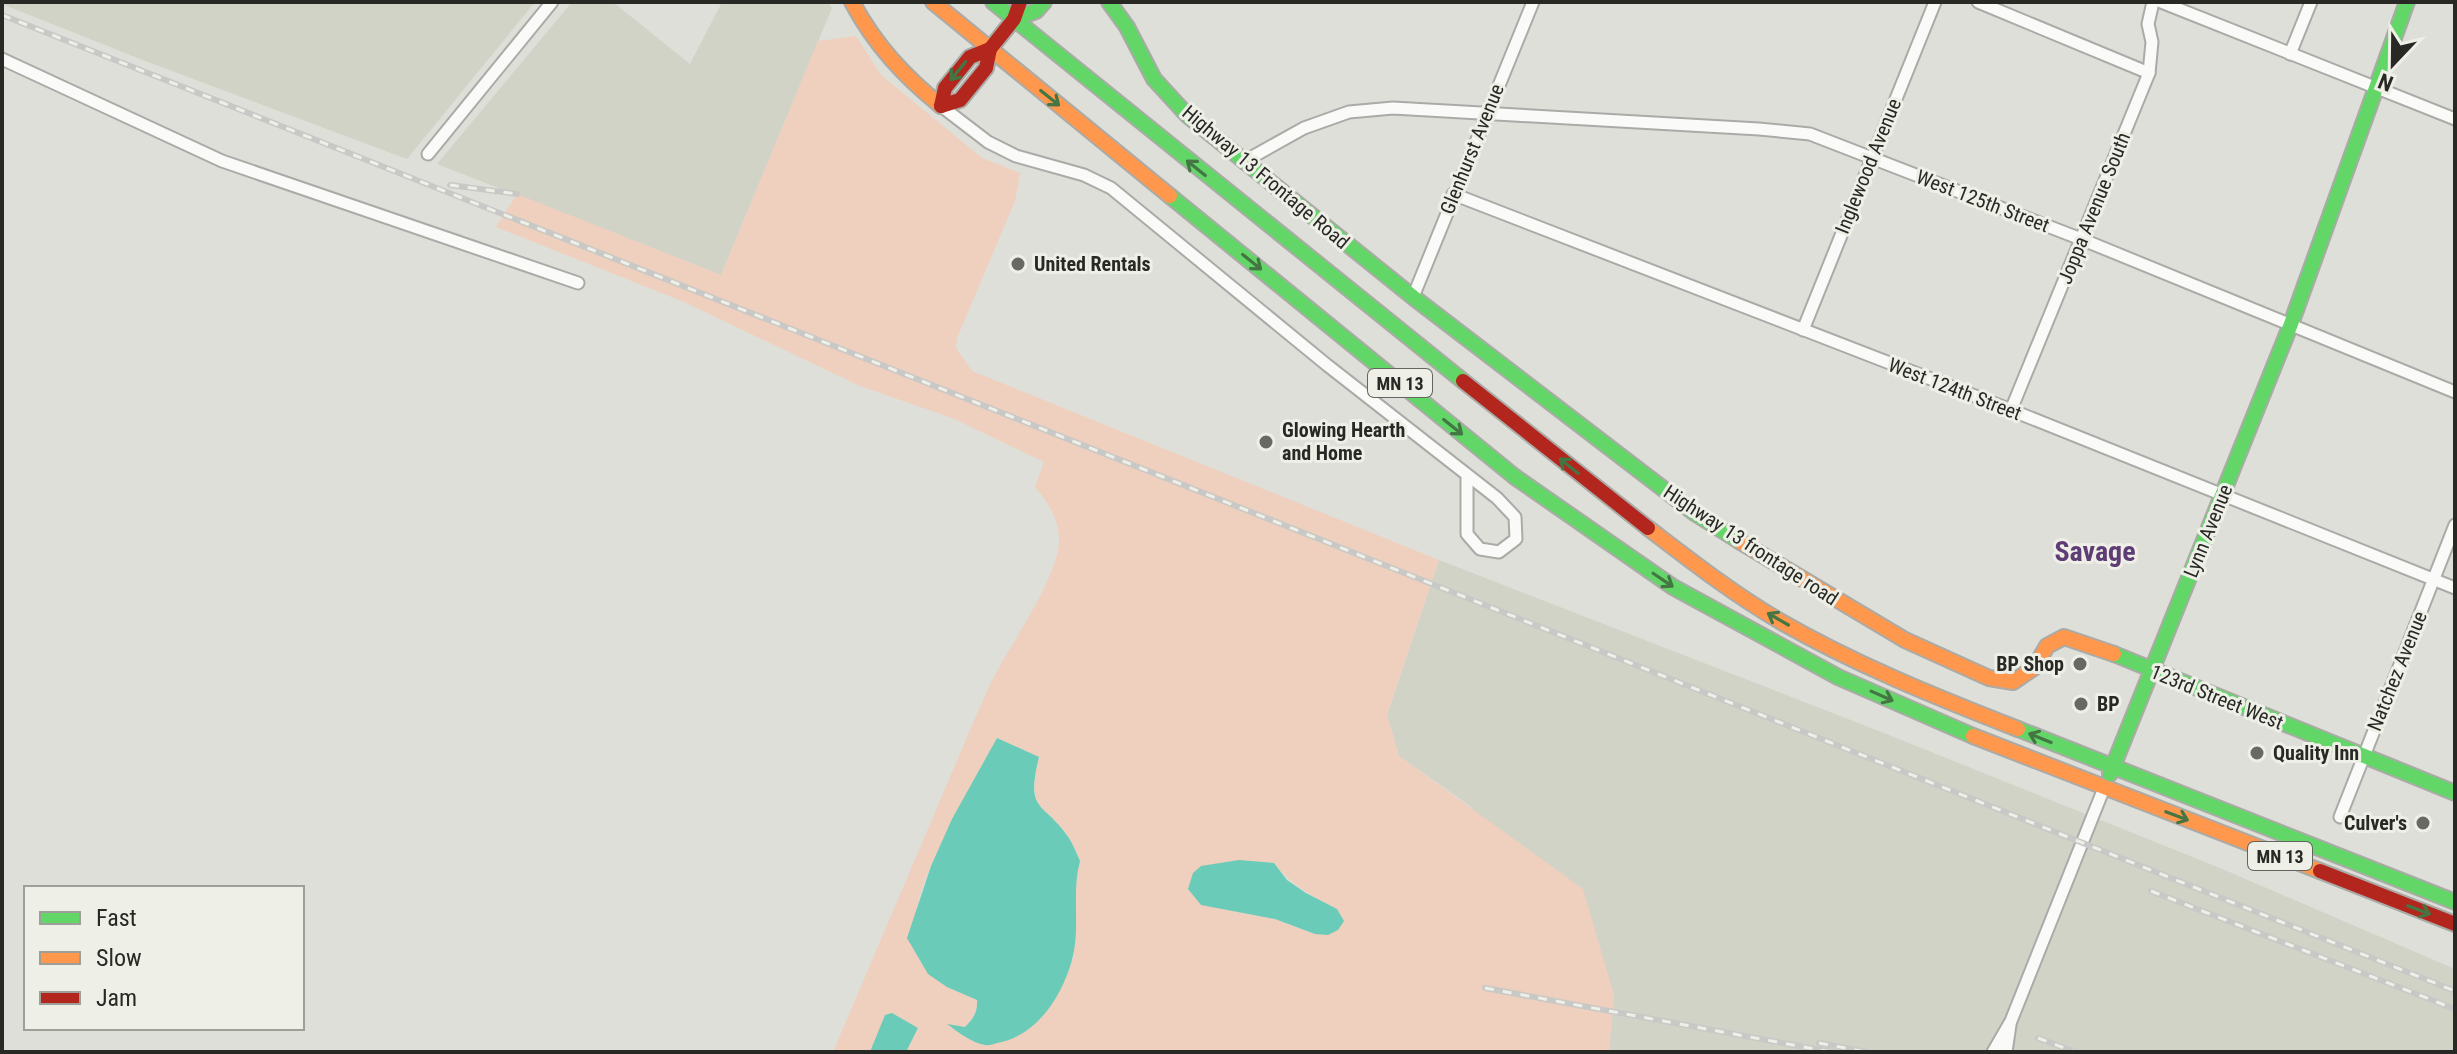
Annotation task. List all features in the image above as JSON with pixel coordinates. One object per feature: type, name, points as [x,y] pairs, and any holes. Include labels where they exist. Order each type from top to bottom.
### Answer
[{"type":"main road","points":[[852,2],[873,39],[899,73],[941,106],[960,100],[986,68],[990,49],[1014,19],[1020,2]]},
{"type":"main road","name":"MN 13","points":[[933,2],[1515,477],[1673,587],[1838,677],[1951,727],[2455,924]]},
{"type":"main road","name":"MN 13","points":[[993,2],[1608,498],[1725,586],[1776,619],[1846,657],[1938,698],[2455,902]]},
{"type":"main road","points":[[1014,19],[1036,11],[1044,2]]},
{"type":"main road","name":"Highway 13 Frontage Road","points":[[1109,2],[1127,27],[1154,79],[1187,115],[1413,297]]},
{"type":"main road","name":"Lynn Avenue","points":[[2104,788],[2291,324],[2407,2]]},
{"type":"main road","name":"Highway 13 frontage road","points":[[1413,297],[1696,514],[1848,608],[1905,640],[1989,678],[2013,682],[2035,667]]},
{"type":"main road","name":"123rd Street West","points":[[2035,667],[2047,646],[2064,637],[2086,643],[2455,793]]},
{"type":"street","points":[[428,154],[552,2]]},
{"type":"street","name":"Glenhurst Avenue","points":[[1413,297],[1533,2]]},
{"type":"street","name":"Inglewood Avenue","points":[[1803,330],[1935,2]]},
{"type":"street","points":[[1978,2],[2149,73]]},
{"type":"street","name":"Joppa Avenue South","points":[[2011,410],[2149,73],[2152,42],[2148,24],[2153,2]]},
{"type":"street","points":[[2161,2],[2454,116]]},
{"type":"street","points":[[2290,54],[2311,2]]},
{"type":"street","points":[[2,59],[222,161],[578,283]]},
{"type":"street","points":[[941,106],[988,142],[1016,156],[1084,175],[1111,188],[1327,365],[1497,498],[1515,517],[1516,539],[1499,552],[1480,549],[1467,534],[1467,475]]},
{"type":"street","name":"West 125th Street","points":[[1243,162],[1304,128],[1349,112],[1393,108],[1810,134],[2081,239],[2455,392]]},
{"type":"street","name":"West 124th Street","points":[[1453,194],[2011,410],[2455,588]]},
{"type":"street","name":"Natchez Avenue","points":[[2340,817],[2455,525]]},
{"type":"street","name":"Lynn Avenue","points":[[1993,1052],[2011,1021],[2104,788]]},
{"type":"street","points":[[2006,1052],[2011,1021]]},
{"type":"shaded area","points":[[2,2],[535,2],[407,159],[140,59]]},
{"type":"shaded area","points":[[572,2],[613,2],[690,64],[722,2],[828,2],[832,8],[721,275],[437,164]]},
{"type":"shaded area","points":[[856,36],[881,75],[982,158],[1020,173],[1015,201],[957,338],[956,348],[972,371],[1439,560],[1387,715],[1399,756],[1583,889],[1614,995],[1609,1052],[906,1052],[918,1028],[892,1013],[870,1052],[833,1052],[989,687],[1051,574],[1059,543],[1058,527],[1045,499],[1035,487],[1044,462],[952,418],[860,386],[684,302],[496,227],[517,194],[721,275],[818,41]],"holes":[[[997,738],[1039,757],[1035,775],[1036,798],[1069,838],[1080,861],[1075,879],[1073,959],[1052,1004],[985,1045],[963,1036],[949,1025],[965,1027],[975,1012],[977,1000],[947,987],[918,912],[919,898],[937,853]],[[1259,862],[1274,863],[1295,884],[1337,909],[1315,934],[1275,919],[1222,909]]]},
{"type":"shaded area","points":[[1439,560],[2220,868],[2455,969],[2455,1052],[1609,1052],[1614,995],[1470,806],[1399,756],[1387,715]]},
{"type":"shaded area","points":[[997,738],[1039,757],[1035,798],[1069,838],[1080,861],[1076,885],[1075,948],[1062,987],[1036,1023],[1011,1039],[986,1045],[970,1040],[947,1024],[965,1027],[974,1015],[977,1000],[947,987],[928,974],[907,938],[931,866],[952,819]]},
{"type":"shaded area","points":[[1239,860],[1274,863],[1287,880],[1337,909],[1344,921],[1338,930],[1328,935],[1315,934],[1275,919],[1201,905],[1188,889],[1193,873],[1201,866]]},
{"type":"shaded area","points":[[892,1013],[918,1028],[906,1052],[870,1052],[885,1015]]},
{"type":"railway","points":[[2,15],[2455,991]]},
{"type":"railway","points":[[450,185],[517,194]]},
{"type":"railway","points":[[2151,891],[2455,1009]]},
{"type":"railway","points":[[1485,988],[1831,1052]]},
{"type":"railway","points":[[2038,1038],[2075,1052]]},
{"type":"railway","points":[[1819,1043],[1866,1052]]},
{"type":"traffic: fast","points":[[993,2],[1463,381]]},
{"type":"traffic: fast","points":[[1014,19],[1036,11],[1044,2]]},
{"type":"traffic: fast","points":[[1109,2],[1127,27],[1154,79],[1187,115],[1413,297],[1696,514],[1739,541]]},
{"type":"traffic: fast","points":[[2110,774],[2291,324],[2407,2]]},
{"type":"traffic: fast","points":[[1170,196],[1515,477],[1673,587],[1838,677],[1973,736]]},
{"type":"traffic: fast","points":[[2114,654],[2455,793]]},
{"type":"traffic: fast","points":[[2018,729],[2455,902]]},
{"type":"traffic: slow","points":[[852,2],[891,59],[941,106]]},
{"type":"traffic: slow","points":[[933,2],[1170,196]]},
{"type":"traffic: slow","points":[[1648,528],[1744,599],[1807,636],[1896,679],[2018,729]]},
{"type":"traffic: slow","points":[[1739,541],[1905,640],[1989,678],[2013,682],[2035,667],[2047,646],[2064,637],[2114,654]]},
{"type":"traffic: slow","points":[[1973,736],[2320,871]]},
{"type":"traffic: jam","points":[[941,106],[945,88],[970,57],[990,49],[1014,19],[1020,2]]},
{"type":"traffic: jam","points":[[941,106],[960,100],[986,68],[990,49]]},
{"type":"traffic: jam","points":[[1463,381],[1648,528]]},
{"type":"traffic: jam","points":[[2320,871],[2455,924]]},
{"type":"place","name":"United Rentals","points":[[1018,264]]},
{"type":"place","name":"Glowing Hearth and Home","points":[[1266,442]]},
{"type":"place","name":"BP Shop","points":[[2080,664]]},
{"type":"place","name":"BP","points":[[2081,704]]},
{"type":"place","name":"Quality Inn","points":[[2257,753]]},
{"type":"place","name":"Culver's","points":[[2423,823]]},
{"type":"district","name":"Savage","points":[[2095,551]]}]
